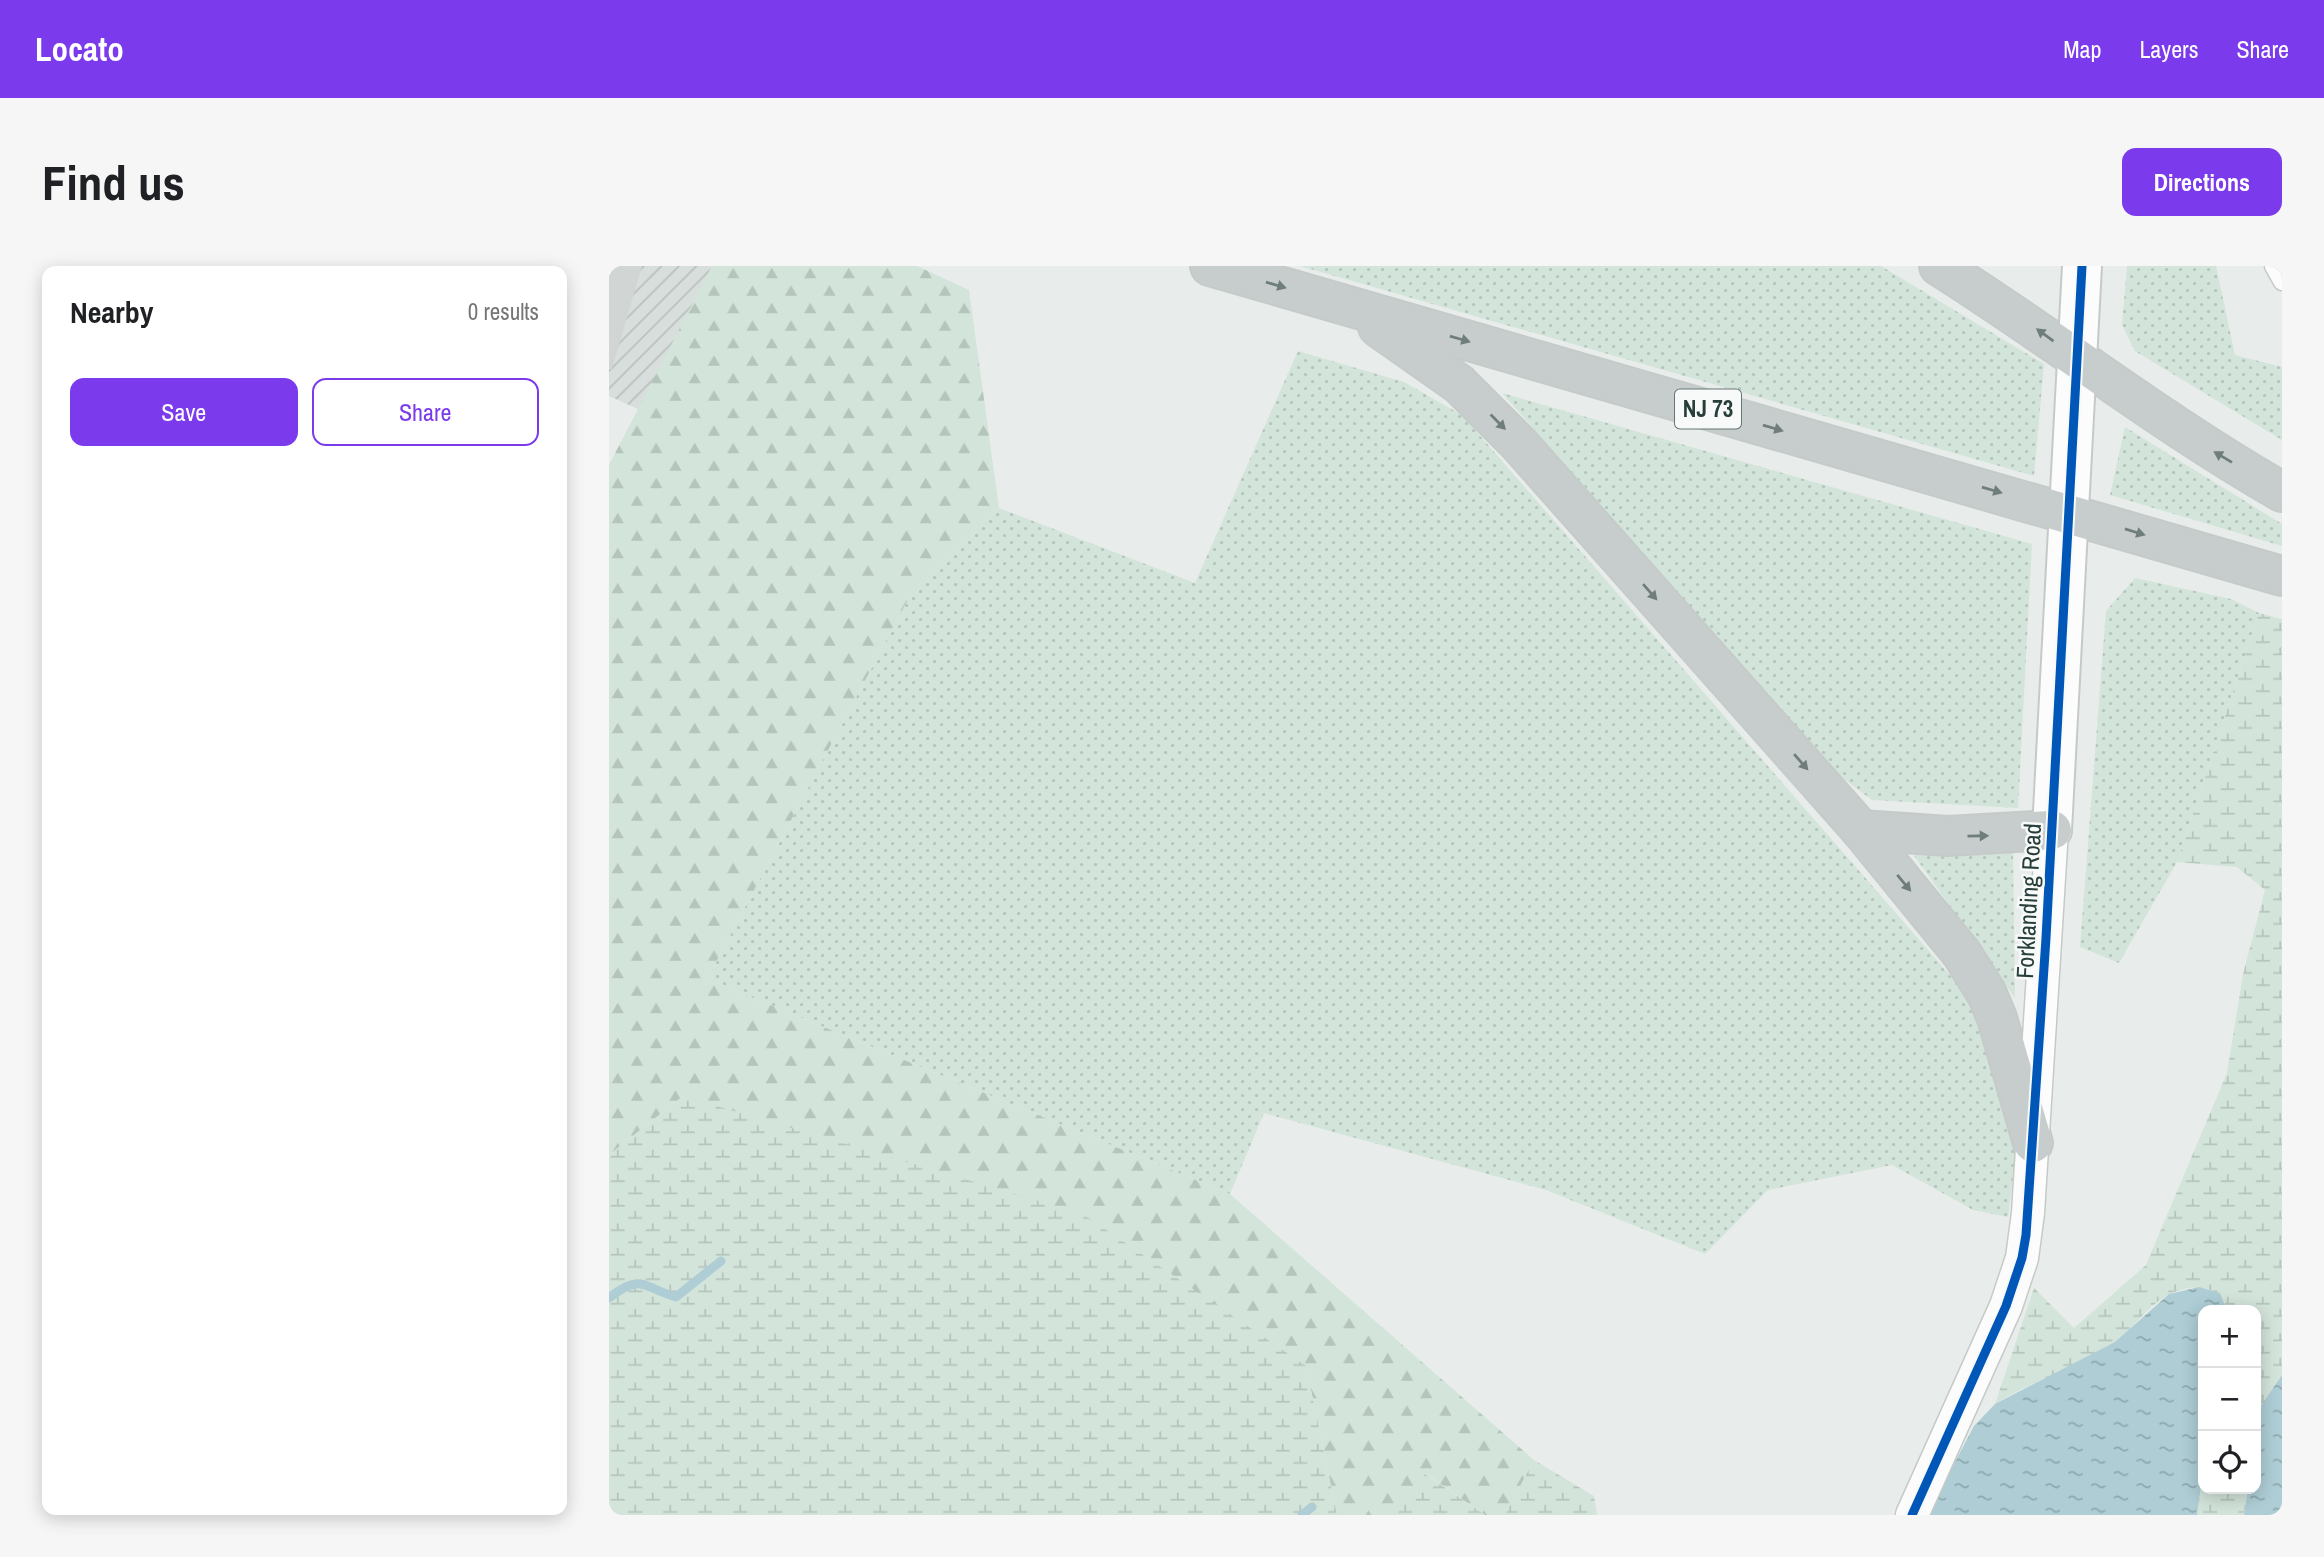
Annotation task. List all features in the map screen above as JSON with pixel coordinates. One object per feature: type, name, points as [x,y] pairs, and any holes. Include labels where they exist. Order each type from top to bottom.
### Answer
[{"type":"highway","name":"NJ 73","points":[[1210,266],[2069,512],[2282,576]]},
{"type":"highway","points":[[1939,266],[2010,310],[2200,443],[2282,492]]},
{"type":"highway","points":[[1959,266],[2010,310]]},
{"type":"highway","points":[[1347,306],[1440,369],[1499,423],[1861,830],[1962,954],[1987,993],[2013,1067],[2033,1143]]},
{"type":"highway","points":[[1861,830],[1920,836],[1981,836],[2052,830]]},
{"type":"street","name":"Forklanding Road","points":[[1912,1515],[2016,1281],[2026,1235],[2080,360],[2082,266]]},
{"type":"lane","points":[[2273,266],[2282,282]]},
{"type":"shaded area","points":[[609,266],[712,266],[640,410],[609,396]]},
{"type":"green space","points":[[712,266],[917,266],[969,290],[999,508],[906,603],[707,979],[1230,1194],[1534,1460],[1505,1515],[1485,1515],[1426,1474],[1396,1515],[1337,1515],[1306,1366],[683,1096],[609,1155],[609,465]]},
{"type":"green space","points":[[1300,266],[1881,266],[2044,364],[2034,476]]},
{"type":"green space","points":[[2127,266],[2216,266],[2235,355],[2282,367],[2282,440],[2135,351],[2122,325]]},
{"type":"green space","points":[[1298,351],[1404,382],[1462,415],[1990,1021],[2018,1138],[2008,1217],[1973,1210],[1892,1165],[1768,1190],[1705,1254],[1546,1190],[1264,1113],[1230,1194],[707,979],[906,603],[999,508],[1195,583]]},
{"type":"green space","points":[[1502,393],[2032,544],[2018,808],[1872,800],[1840,776]]},
{"type":"green space","points":[[2125,427],[2282,524],[2282,546],[2110,495]]},
{"type":"green space","points":[[2135,578],[2231,599],[2259,613],[2177,862],[2119,963],[2080,947],[2106,611]]},
{"type":"green space","points":[[2259,613],[2282,619],[2282,1375],[2261,1406],[2261,1305],[2225,1305],[2219,1295],[2204,1288],[2196,1288],[2178,1291],[2162,1298],[2121,1337],[2100,1352],[1995,1404],[2034,1288],[2074,1328],[2146,1265],[2227,1073],[2243,974],[2265,890],[2237,867],[2177,862]]},
{"type":"green space","points":[[2013,849],[2015,998],[1913,854]]},
{"type":"green space","points":[[683,1096],[1083,1214],[1306,1366],[1337,1515],[609,1515],[609,1155]]},
{"type":"green space","points":[[1534,1460],[1594,1496],[1597,1515],[1505,1515]]},
{"type":"green space","points":[[1425,1474],[1485,1515],[1396,1515]]},
{"type":"green space","points":[[2200,1494],[2247,1494],[2244,1515],[2197,1515]]},
{"type":"water","points":[[2199,1287],[2220,1293],[2225,1305],[2198,1305],[2200,1494],[2197,1515],[1927,1515],[1974,1426],[1995,1404],[2115,1342],[2169,1294]]},
{"type":"water","points":[[2282,1375],[2282,1515],[2244,1515],[2247,1494],[2261,1494],[2261,1406]]},
{"type":"building","points":[[609,266],[641,266],[611,368],[609,367]]},
{"type":"waterway","points":[[609,1298],[636,1284],[643,1284],[676,1297],[721,1261]]},
{"type":"waterway","points":[[1302,1515],[1312,1507]]},
{"type":"cycle path","points":[[1912,1515],[2006,1306],[2022,1258],[2026,1235],[2046,938],[2082,266]]}]
